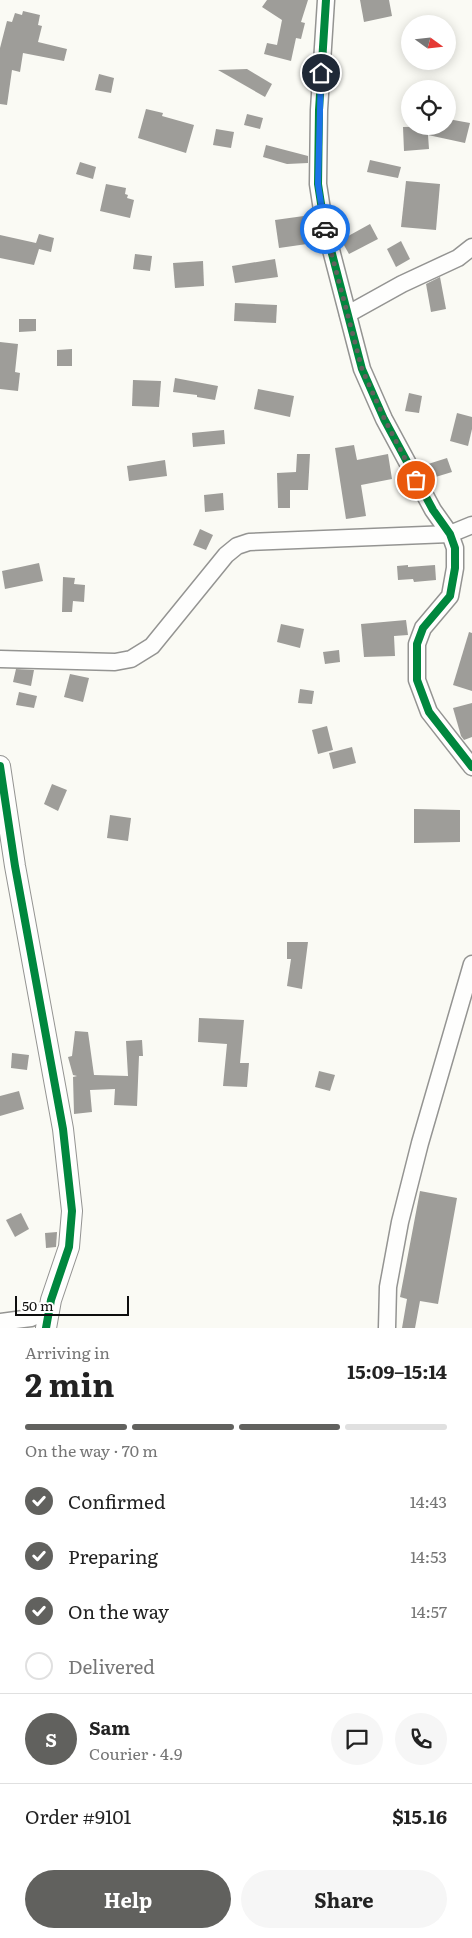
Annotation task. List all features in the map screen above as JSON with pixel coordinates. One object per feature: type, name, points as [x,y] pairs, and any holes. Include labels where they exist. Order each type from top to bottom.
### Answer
[{"type":"street","points":[[326,0],[319,110],[318,184],[324,223],[362,369],[384,418],[433,510],[450,534],[455,548],[455,568],[450,596],[423,628],[417,644],[417,680],[429,712],[472,766]]},
{"type":"street","points":[[348,314],[402,284],[458,258],[472,247]]},
{"type":"street","points":[[0,659],[115,662],[131,658],[152,646],[226,555],[237,546],[249,542],[450,534],[472,525]]},
{"type":"street","points":[[0,766],[15,866],[63,1129],[72,1211],[69,1247],[48,1319],[31,1318],[0,1322]]},
{"type":"street","points":[[387,1328],[388,1286],[400,1222],[420,1143],[472,964]]},
{"type":"building","points":[[267,0],[308,0],[301,22],[305,23],[301,39],[296,38],[291,61],[264,54],[267,43],[277,45],[282,20],[262,7]]},
{"type":"building","points":[[360,0],[389,0],[392,16],[364,22]]},
{"type":"building","points":[[23,11],[40,15],[38,25],[42,26],[38,42],[67,49],[64,61],[23,53],[20,72],[12,70],[7,105],[0,104],[0,48],[7,21],[12,22],[15,13],[22,15]]},
{"type":"building","points":[[247,69],[272,84],[265,97],[218,70]]},
{"type":"building","points":[[99,74],[114,78],[111,93],[95,90]]},
{"type":"building","points":[[146,109],[163,113],[162,116],[194,125],[186,153],[138,138]]},
{"type":"building","points":[[247,114],[263,118],[260,129],[244,125]]},
{"type":"building","points":[[456,120],[470,123],[465,143],[428,135],[456,135]]},
{"type":"building","points":[[216,129],[234,132],[231,148],[213,145]]},
{"type":"building","points":[[403,135],[428,135],[429,149],[404,151]]},
{"type":"building","points":[[266,145],[308,156],[308,163],[287,164],[263,157]]},
{"type":"building","points":[[370,160],[401,167],[398,178],[367,172]]},
{"type":"building","points":[[80,162],[96,167],[93,179],[76,174]]},
{"type":"building","points":[[406,181],[440,184],[436,230],[401,227]]},
{"type":"building","points":[[106,184],[126,188],[125,194],[128,195],[127,198],[134,200],[130,218],[100,211]]},
{"type":"building","points":[[311,215],[314,243],[279,248],[275,220]]},
{"type":"building","points":[[370,224],[378,239],[349,254],[341,240]]},
{"type":"building","points":[[39,234],[54,238],[51,252],[39,249],[34,265],[0,258],[0,235],[36,243]]},
{"type":"building","points":[[401,241],[410,259],[396,267],[387,249]]},
{"type":"building","points":[[135,254],[152,256],[150,271],[133,269]]},
{"type":"building","points":[[275,259],[278,277],[235,283],[232,266]]},
{"type":"building","points":[[203,261],[204,286],[175,288],[173,263]]},
{"type":"building","points":[[440,277],[446,309],[431,312],[426,284]]},
{"type":"building","points":[[235,303],[277,305],[276,323],[234,321]]},
{"type":"building","points":[[19,319],[36,319],[36,331],[19,332]]},
{"type":"building","points":[[0,342],[18,344],[15,372],[20,373],[18,391],[0,389]]},
{"type":"building","points":[[72,349],[72,366],[57,366],[57,350]]},
{"type":"building","points":[[175,378],[218,386],[215,400],[197,397],[197,395],[173,392]]},
{"type":"building","points":[[133,380],[161,381],[159,407],[132,406]]},
{"type":"building","points":[[258,389],[294,396],[290,417],[254,409]]},
{"type":"building","points":[[409,393],[422,396],[419,413],[405,411]]},
{"type":"building","points":[[457,413],[472,417],[472,429],[468,446],[450,441]]},
{"type":"building","points":[[224,430],[225,444],[193,447],[192,433]]},
{"type":"building","points":[[354,445],[357,460],[388,454],[392,479],[361,485],[366,516],[346,519],[335,448]]},
{"type":"building","points":[[297,454],[310,454],[308,490],[290,490],[290,508],[278,508],[277,473],[296,472]]},
{"type":"building","points":[[447,458],[452,472],[429,479],[425,465]]},
{"type":"building","points":[[165,460],[167,476],[129,481],[127,466]]},
{"type":"building","points":[[223,493],[224,510],[205,512],[204,495]]},
{"type":"building","points":[[200,529],[213,535],[206,550],[193,545]]},
{"type":"building","points":[[39,563],[43,581],[5,589],[2,571]]},
{"type":"building","points":[[408,565],[408,567],[435,565],[436,580],[414,582],[413,579],[398,580],[397,566]]},
{"type":"building","points":[[63,577],[75,578],[74,584],[85,585],[84,602],[73,601],[72,612],[62,612]]},
{"type":"building","points":[[406,620],[408,635],[394,636],[395,656],[364,657],[361,624]]},
{"type":"building","points":[[281,624],[304,629],[300,648],[277,642]]},
{"type":"building","points":[[469,632],[472,633],[472,691],[453,685]]},
{"type":"building","points":[[339,650],[340,662],[325,664],[323,652]]},
{"type":"building","points":[[16,669],[34,670],[31,686],[13,682]]},
{"type":"building","points":[[70,674],[89,678],[83,702],[64,697]]},
{"type":"building","points":[[300,689],[314,691],[312,704],[298,703]]},
{"type":"building","points":[[19,692],[37,696],[34,708],[16,705]]},
{"type":"building","points":[[472,703],[472,737],[464,740],[461,736],[453,708]]},
{"type":"building","points":[[327,726],[333,750],[318,754],[312,730]]},
{"type":"building","points":[[352,747],[356,763],[333,769],[329,753]]},
{"type":"building","points":[[52,784],[67,790],[58,811],[44,804]]},
{"type":"building","points":[[414,809],[460,810],[460,842],[414,843]]},
{"type":"building","points":[[110,815],[131,818],[128,841],[107,838]]},
{"type":"building","points":[[287,942],[308,942],[302,989],[287,986],[291,959],[287,959]]},
{"type":"building","points":[[199,1018],[244,1020],[240,1063],[249,1063],[247,1087],[223,1086],[227,1044],[198,1042]]},
{"type":"building","points":[[75,1031],[88,1032],[94,1075],[128,1076],[126,1041],[142,1040],[143,1056],[139,1056],[137,1106],[114,1105],[115,1089],[90,1090],[92,1112],[74,1114],[73,1077],[77,1076],[73,1075],[68,1057],[72,1056]]},
{"type":"building","points":[[12,1053],[29,1055],[27,1070],[11,1068]]},
{"type":"building","points":[[319,1071],[335,1075],[330,1091],[315,1087]]},
{"type":"building","points":[[19,1091],[24,1109],[0,1116],[0,1096]]},
{"type":"building","points":[[420,1191],[457,1198],[438,1304],[420,1301],[415,1328],[402,1328],[407,1299],[400,1297]]},
{"type":"building","points":[[21,1213],[29,1229],[15,1237],[6,1220]]},
{"type":"building","points":[[57,1232],[56,1247],[46,1248],[45,1233]]},
{"type":"cycle path","points":[[326,0],[319,110],[318,184],[324,223],[362,369],[384,419],[433,510],[450,534],[455,548],[455,568],[450,596],[423,628],[417,644],[417,680],[429,712],[472,767]]},
{"type":"cycle path","points":[[0,766],[15,866],[63,1129],[72,1211],[69,1247],[51,1300],[46,1328]]},
{"type":"way so far","points":[[325,229],[362,369],[384,418],[416,480]]},
{"type":"route","points":[[321,73],[318,184],[325,229]]}]
